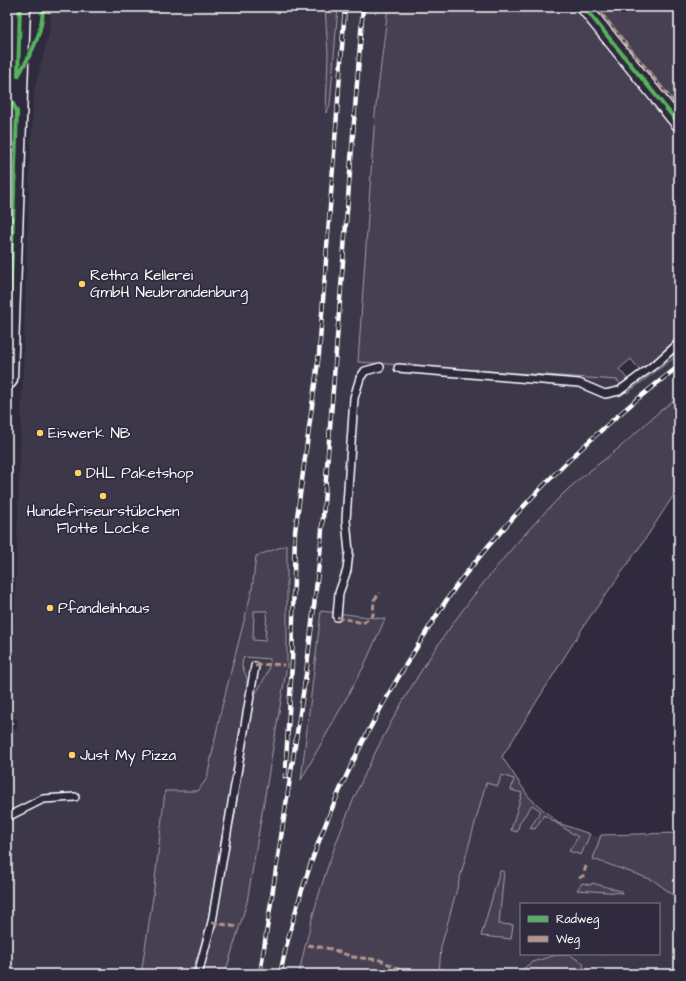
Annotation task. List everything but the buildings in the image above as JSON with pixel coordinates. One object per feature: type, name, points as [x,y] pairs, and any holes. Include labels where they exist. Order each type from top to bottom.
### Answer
[{"type":"main road","points":[[7,379],[20,7]]},
{"type":"street","points":[[584,7],[679,124]]},
{"type":"lane","points":[[398,368],[579,383],[604,394],[625,388],[679,343]]},
{"type":"lane","points":[[337,617],[339,593],[347,570],[349,552],[346,520],[354,398],[360,378],[365,371],[380,367]]},
{"type":"lane","points":[[198,974],[212,922],[255,666]]},
{"type":"lane","points":[[7,817],[43,799],[75,797]]},
{"type":"shaded area","points":[[51,7],[325,7],[330,105],[338,7],[388,7],[375,114],[358,362],[617,380],[627,393],[679,354],[679,397],[569,489],[493,569],[393,718],[358,788],[340,831],[322,882],[306,937],[299,974],[9,974],[10,928],[7,920],[7,812],[10,730],[17,730],[18,719],[11,718],[30,158],[34,91],[51,25]],"holes":[[[321,611],[385,619],[363,668],[301,779]]]},
{"type":"shaded area","points":[[325,7],[338,7],[330,105],[326,113],[328,54]]},
{"type":"shaded area","points":[[388,7],[574,7],[679,136],[679,330],[671,345],[641,372],[631,359],[619,369],[629,381],[622,386],[617,380],[358,362],[375,114]]},
{"type":"shaded area","points":[[597,7],[679,7],[679,107]]},
{"type":"shaded area","points":[[679,350],[679,354],[627,393],[626,391]]},
{"type":"shaded area","points":[[679,397],[679,487],[644,541],[587,621],[502,757],[529,797],[558,823],[590,834],[581,855],[569,851],[578,837],[544,815],[535,829],[530,828],[541,811],[532,805],[520,822],[517,832],[511,830],[522,793],[511,790],[514,779],[501,775],[498,786],[486,783],[441,947],[439,974],[299,974],[316,906],[338,839],[365,774],[397,712],[433,652],[474,595],[519,541],[567,490],[619,448],[663,408]]},
{"type":"shaded area","points":[[287,545],[287,665],[247,902],[225,974],[200,974],[234,819],[254,697],[267,674],[270,664],[270,659],[244,657],[242,667],[247,679],[247,692],[207,925],[192,974],[141,974],[153,897],[165,791],[198,791],[207,778],[221,710],[252,590],[256,556]],"holes":[[[254,611],[267,611],[265,641],[253,640]]]},
{"type":"shaded area","points":[[321,611],[385,619],[363,668],[301,780]]},
{"type":"shaded area","points":[[502,757],[529,797],[558,823],[593,836],[679,833],[679,974],[434,974],[486,783]]},
{"type":"shaded area","points":[[679,833],[679,899],[653,880],[593,859],[601,835]]},
{"type":"shaded area","points":[[500,871],[504,871],[499,924],[513,925],[511,939],[481,936]]},
{"type":"shaded area","points":[[582,883],[591,885],[592,883],[621,891],[622,893],[577,890]]},
{"type":"shaded area","points":[[556,955],[570,955],[583,963],[584,974],[531,974],[523,969],[532,962]]},
{"type":"railway","points":[[285,777],[292,664],[295,532],[319,354],[345,7]]},
{"type":"railway","points":[[260,974],[306,674],[320,555],[363,7]]},
{"type":"railway","points":[[280,974],[303,886],[336,800],[375,718],[447,599],[487,547],[538,491],[620,413],[679,366]]},
{"type":"marked path","points":[[596,7],[679,109]]},
{"type":"marked path","points":[[337,617],[363,623],[373,615],[374,600],[380,593]]},
{"type":"marked path","points":[[255,666],[271,664],[284,665]]},
{"type":"marked path","points":[[579,878],[583,876],[586,866]]},
{"type":"marked path","points":[[212,922],[237,927]]},
{"type":"marked path","points":[[308,945],[331,949],[353,957],[380,960],[395,967],[405,974]]},
{"type":"cycle path","points":[[18,75],[20,7]]},
{"type":"cycle path","points":[[18,76],[32,51],[38,35],[41,26],[43,7]]},
{"type":"cycle path","points":[[584,7],[679,124]]},
{"type":"cycle path","points":[[7,91],[17,112],[7,379]]},
{"type":"place","name":"Rethra Kellerei GmbH Neubrandenburg","points":[[82,284]]},
{"type":"place","name":"Eiswerk NB","points":[[40,433]]},
{"type":"place","name":"DHL Paketshop","points":[[78,473]]},
{"type":"place","name":"Hundefriseurstübchen Flotte Locke","points":[[103,496]]},
{"type":"place","name":"Pfandleihhaus","points":[[50,608]]},
{"type":"place","name":"Just My Pizza","points":[[72,755]]}]
